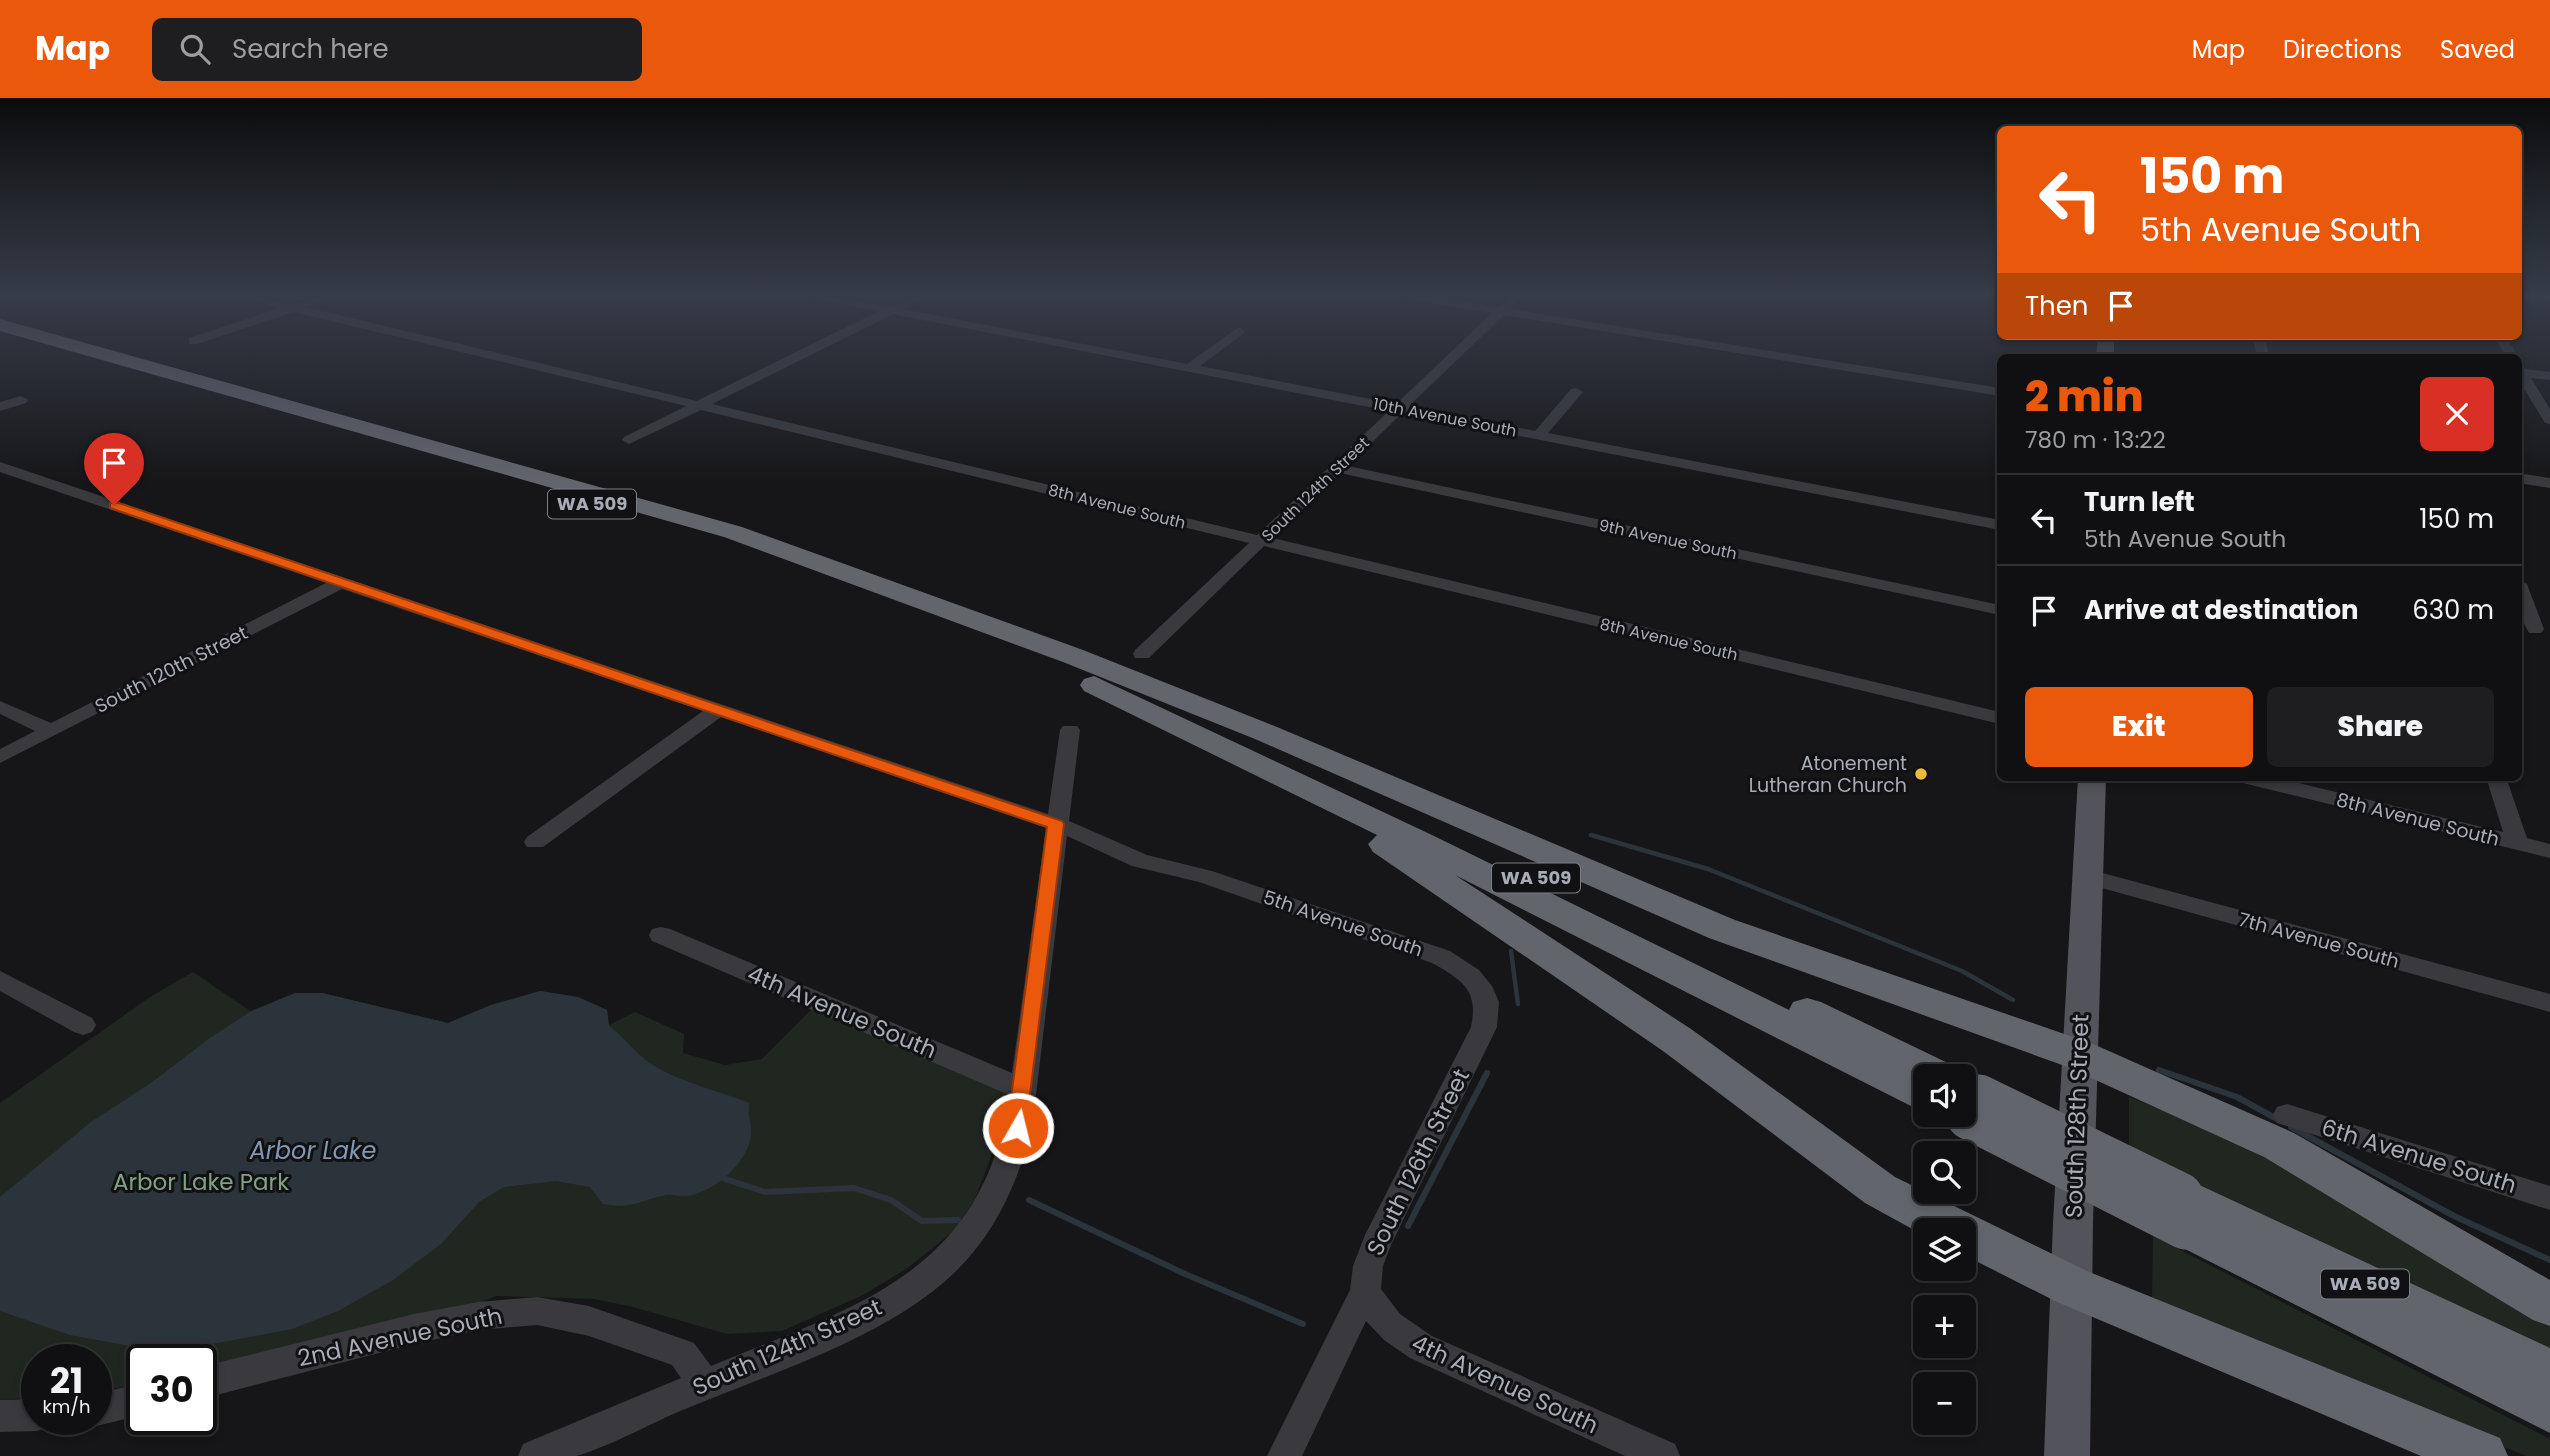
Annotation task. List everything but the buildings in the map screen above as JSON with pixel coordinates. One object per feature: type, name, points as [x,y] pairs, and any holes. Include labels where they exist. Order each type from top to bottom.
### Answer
[{"type":"highway","name":"WA 509","points":[[71,357],[715,541],[888,601],[1074,676],[1420,843],[1913,1089]]},
{"type":"highway","name":"WA 509","points":[[115,357],[733,532],[1138,668],[1914,1064]]},
{"type":"highway","points":[[1138,668],[1266,733],[1722,929],[2080,1055],[2279,1145],[2550,1304]]},
{"type":"highway","points":[[1167,721],[1282,781],[1368,832],[1677,1040],[1880,1190],[1933,1218]]},
{"type":"highway","name":"WA 509","points":[[1976,1108],[2182,1211],[2550,1409]]},
{"type":"highway","name":"WA 509","points":[[2182,1211],[2550,1373]]},
{"type":"highway","points":[[1976,1240],[2071,1286],[2482,1456]]},
{"type":"main road","name":"South 128th Street","points":[[2067,1456],[2071,1286],[2092,781]]},
{"type":"street","name":"8th Avenue South","points":[[504,357],[1997,717]]},
{"type":"street","points":[[629,440],[794,357]]},
{"type":"street","name":"10th Avenue South","points":[[1140,357],[1997,524]]},
{"type":"street","points":[[1191,367],[1204,357]]},
{"type":"street","name":"South 124th Street","points":[[1138,668],[1261,541],[1452,357]]},
{"type":"street","points":[[1789,357],[1997,392]]},
{"type":"street","points":[[2522,371],[2550,376]]},
{"type":"street","points":[[2522,376],[2550,420]]},
{"type":"street","points":[[1539,435],[1576,391]]},
{"type":"street","points":[[0,407],[21,400]]},
{"type":"street","name":"5th Avenue South","points":[[0,467],[1056,824],[1096,839],[1140,861],[1203,876],[1441,957],[1461,968],[1477,982]]},
{"type":"street","name":"9th Avenue South","points":[[1336,468],[1997,609]]},
{"type":"street","points":[[2522,479],[2550,483]]},
{"type":"street","name":"South 120th Street","points":[[0,757],[342,582]]},
{"type":"street","points":[[2522,595],[2534,629]]},
{"type":"street","points":[[0,707],[52,731]]},
{"type":"street","points":[[535,842],[718,710]]},
{"type":"street","name":"South 124th Street","points":[[534,1456],[833,1331],[887,1302],[931,1273],[964,1242],[990,1203],[1010,1161],[1023,1089],[1070,730]]},
{"type":"street","name":"8th Avenue South","points":[[2262,781],[2550,851]]},
{"type":"street","points":[[2497,781],[2518,843]]},
{"type":"street","name":"7th Avenue South","points":[[2088,877],[2550,1003]]},
{"type":"street","name":"4th Avenue South","points":[[661,935],[1023,1089]]},
{"type":"street","points":[[0,980],[83,1025]]},
{"type":"street","name":"South 126th Street","points":[[1284,1456],[1365,1291],[1368,1266],[1376,1244],[1484,1027],[1489,1010],[1487,997],[1477,982]]},
{"type":"street","name":"6th Avenue South","points":[[2287,1115],[2550,1198]]},
{"type":"street","name":"4th Avenue South","points":[[1365,1291],[1379,1316],[1392,1330],[1421,1347],[1663,1456]]},
{"type":"street","name":"2nd Avenue South","points":[[217,1379],[414,1329],[478,1316],[537,1311],[589,1321],[683,1354],[696,1369],[699,1387]]},
{"type":"street","points":[[0,1416],[21,1415]]},
{"type":"green space","name":"Arbor Lake Park","points":[[193,972],[250,1011],[295,993],[322,993],[448,1023],[491,1005],[540,991],[578,997],[607,1010],[609,1025],[635,1012],[684,1034],[683,1053],[725,1065],[762,1059],[812,1009],[1007,1091],[993,1151],[975,1199],[954,1231],[906,1269],[863,1295],[782,1331],[727,1334],[633,1307],[594,1299],[497,1296],[217,1369],[217,1344],[126,1344],[126,1387],[112,1389],[112,1344],[21,1344],[21,1398],[0,1400],[0,1103],[150,997]]},
{"type":"green space","points":[[2129,1097],[2220,1133],[2550,1317],[2550,1354],[2129,1152]]},
{"type":"green space","points":[[2153,1236],[2550,1439],[2550,1456],[2526,1456],[2152,1300]]},
{"type":"water","name":"Arbor Lake","points":[[540,991],[578,997],[607,1010],[609,1026],[651,1064],[678,1078],[749,1103],[751,1135],[744,1156],[719,1182],[698,1193],[685,1196],[666,1195],[630,1205],[603,1204],[590,1187],[556,1181],[504,1187],[479,1202],[441,1244],[393,1280],[338,1311],[292,1329],[212,1344],[126,1345],[70,1335],[0,1311],[0,1197],[91,1122],[250,1012],[295,993],[322,993],[448,1023],[491,1005]]},
{"type":"waterway","points":[[1591,835],[1708,869],[1962,971],[2013,1000]]},
{"type":"waterway","points":[[1511,951],[1518,1004]]},
{"type":"waterway","points":[[2159,1070],[2237,1097],[2277,1119]]},
{"type":"waterway","points":[[1408,1226],[1487,1073]]},
{"type":"waterway","points":[[2291,1127],[2454,1216],[2550,1260]]},
{"type":"waterway","points":[[725,1179],[765,1192],[854,1188],[891,1200],[922,1221],[958,1220]]},
{"type":"waterway","points":[[1029,1200],[1185,1274],[1303,1324]]},
{"type":"place","name":"Atonement Lutheran Church","points":[[1921,774]]},
{"type":"route","points":[[114,505],[1056,824],[1018,1128]]}]
